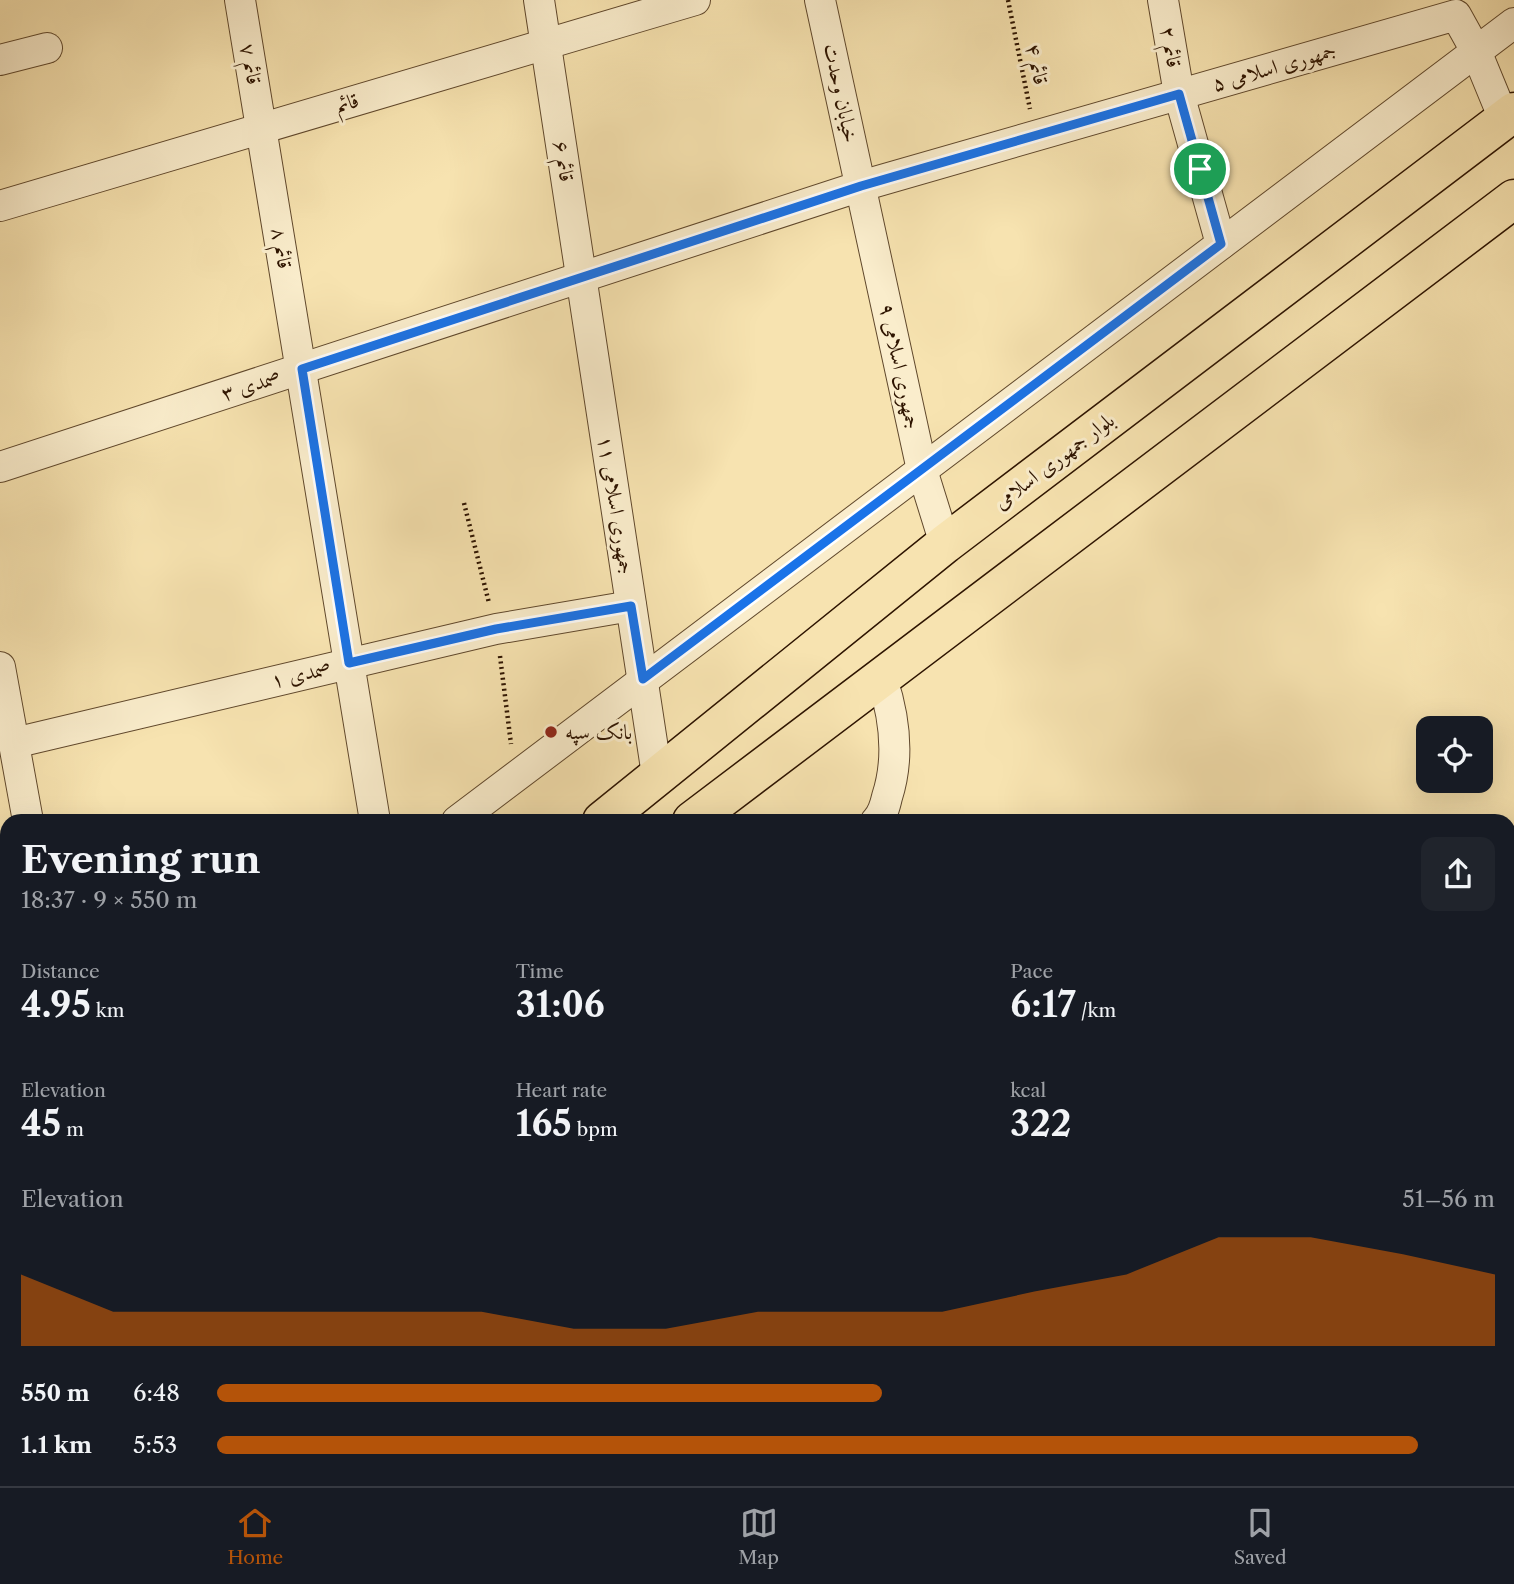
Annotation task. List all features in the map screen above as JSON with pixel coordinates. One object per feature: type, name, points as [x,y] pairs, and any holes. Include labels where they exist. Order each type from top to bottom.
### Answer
[{"type":"main road","name":"بلوار جمهوری اسلامی","points":[[610,814],[945,544],[1509,116]]},
{"type":"main road","points":[[708,814],[882,679],[1513,201]]},
{"type":"street","name":"قائم ۷","points":[[240,0],[262,128]]},
{"type":"street","name":"قائم ۶","points":[[540,0],[582,277]]},
{"type":"street","name":"قائم","points":[[0,206],[695,0]]},
{"type":"street","name":"خیابان وحدت","points":[[820,0],[861,186]]},
{"type":"street","name":"قائم ۲","points":[[1163,0],[1179,94],[1221,244]]},
{"type":"street","name":"جمهوری اسلامی ۵","points":[[861,186],[1456,15],[1509,116]]},
{"type":"street","points":[[466,814],[1514,23]]},
{"type":"street","points":[[0,60],[47,48]]},
{"type":"street","name":"قائم ۸","points":[[262,128],[374,814]]},
{"type":"street","name":"صمدی ۳","points":[[0,467],[861,186]]},
{"type":"street","name":"جمهوری اسلامی ۹","points":[[861,186],[922,470],[945,544]]},
{"type":"street","name":"جمهوری اسلامی ۱۱","points":[[582,277],[657,775]]},
{"type":"street","name":"صمدی ۱","points":[[14,743],[496,629],[631,606]]},
{"type":"street","points":[[0,667],[27,814]]},
{"type":"street","points":[[882,679],[895,737],[894,774],[883,814]]},
{"type":"path","name":"قائم ۴","points":[[1008,0],[1036,134]]},
{"type":"place","name":"بانک سپه","points":[[551,732]]},
{"type":"route","points":[[1179,94],[1200,169],[1221,244],[643,679],[631,606],[496,629],[349,663],[302,369],[861,186],[1179,94]]}]
